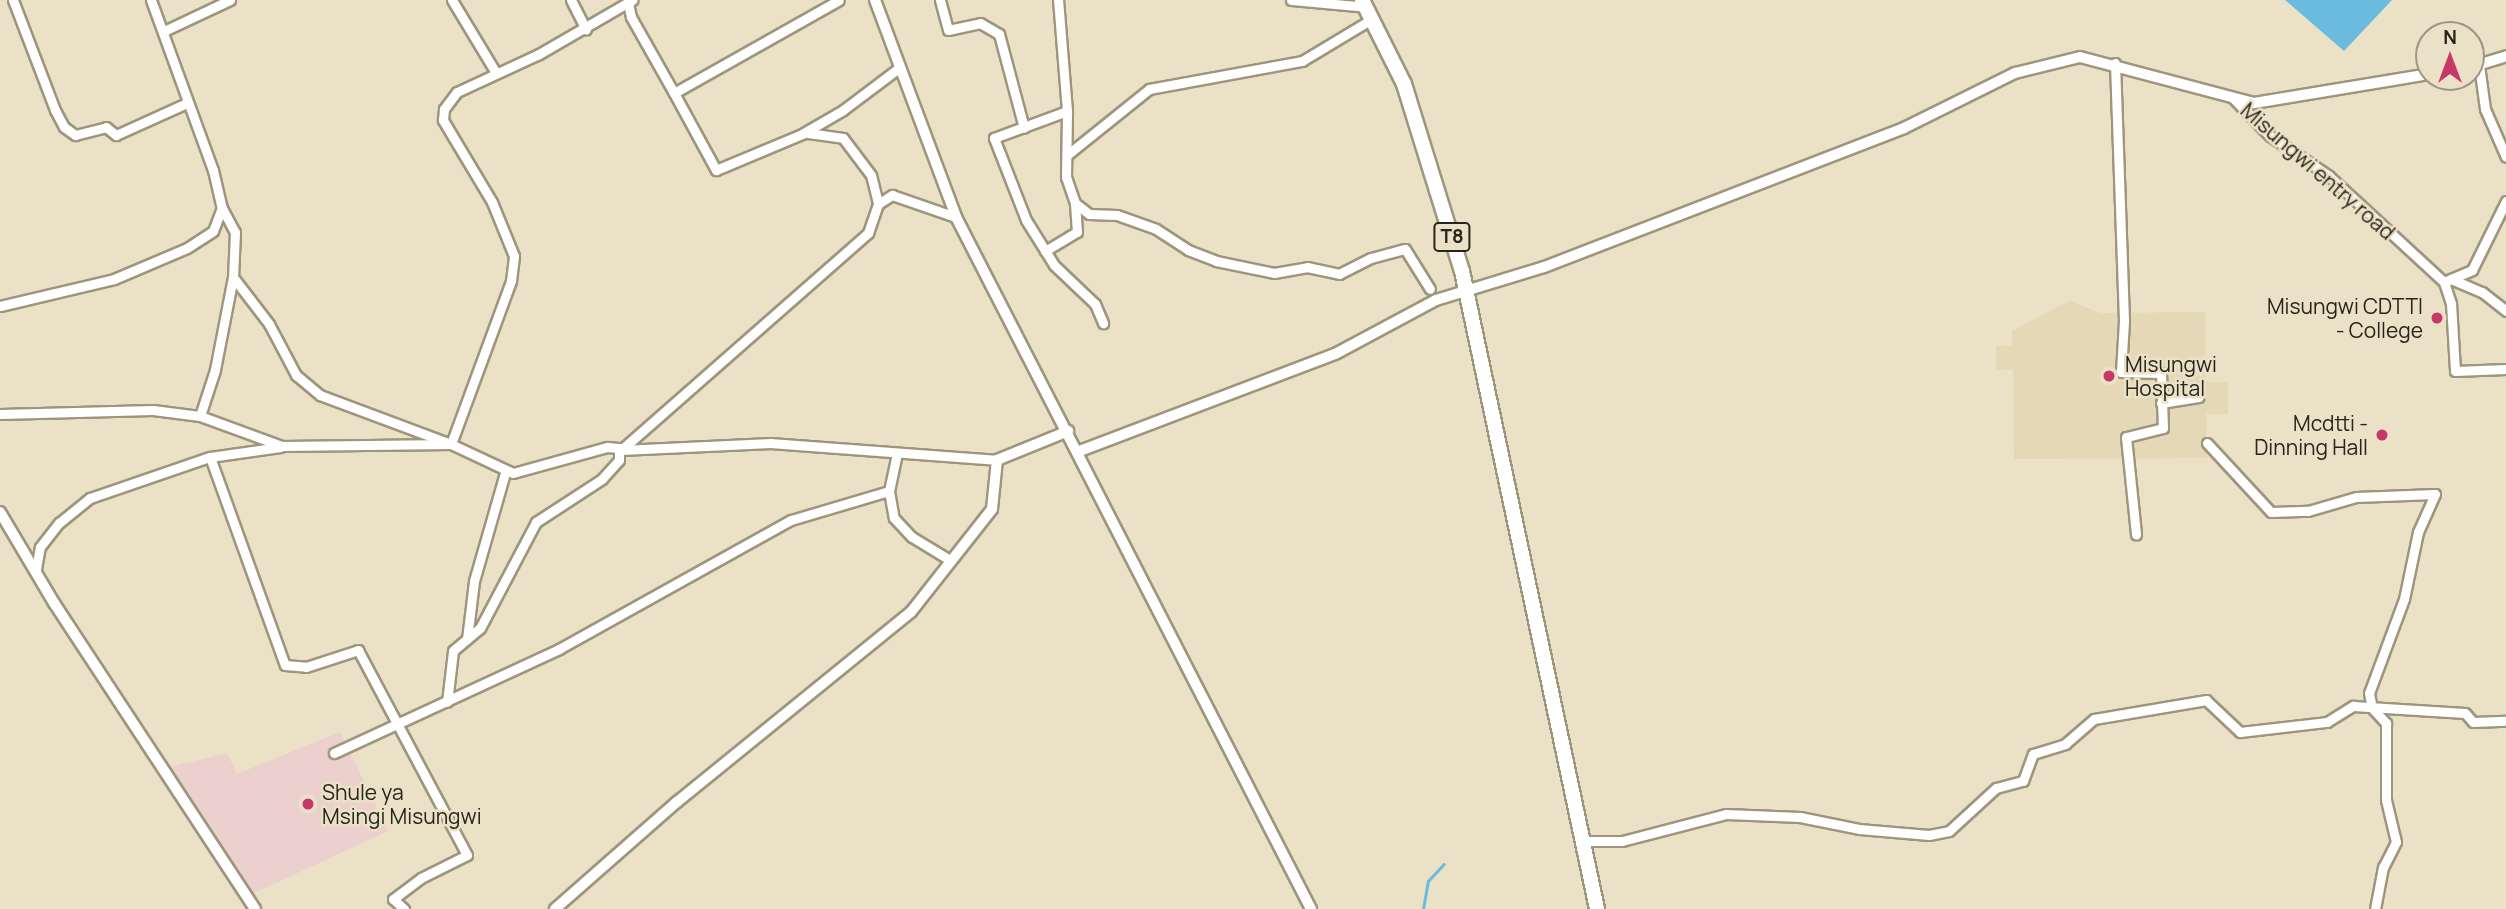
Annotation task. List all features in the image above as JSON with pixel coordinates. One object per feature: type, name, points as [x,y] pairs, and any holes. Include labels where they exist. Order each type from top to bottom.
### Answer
[{"type":"highway","name":"T8","points":[[1367,9],[1404,84],[1467,292],[1597,909]]},
{"type":"street","points":[[13,0],[55,110],[64,127],[75,135],[106,127],[116,135],[187,103]]},
{"type":"street","points":[[151,0],[164,31],[222,208],[236,232],[233,277],[215,370],[200,416]]},
{"type":"street","points":[[164,31],[230,0]]},
{"type":"street","points":[[452,0],[496,73]]},
{"type":"street","points":[[571,0],[586,29]]},
{"type":"street","points":[[674,93],[839,0]]},
{"type":"street","points":[[875,0],[956,216],[1311,909]]},
{"type":"street","points":[[940,0],[948,30],[980,23],[999,34],[1024,128]]},
{"type":"street","points":[[1045,251],[1077,232],[1075,203],[1066,177],[1067,111],[1058,0]]},
{"type":"street","points":[[1291,0],[1367,9]]},
{"type":"street","points":[[450,444],[511,281],[514,256],[492,202],[443,120],[444,109],[457,92],[586,29],[630,1],[631,18],[716,170],[802,134],[843,110],[899,68]]},
{"type":"street","points":[[1067,155],[1149,89],[1302,61],[1367,9]]},
{"type":"street","points":[[2485,63],[2506,56]]},
{"type":"street","points":[[1077,452],[1337,353],[1436,300],[1467,292],[1904,128],[2015,73],[2080,57],[2115,63],[2255,103],[2415,76]]},
{"type":"street","points":[[2115,63],[2124,321],[2121,372],[2161,373],[2163,428],[2126,437],[2136,534]]},
{"type":"street","points":[[2481,91],[2485,109],[2506,157]]},
{"type":"street","name":"Misungwi entry road","points":[[2232,97],[2270,136],[2329,176],[2447,281],[2482,292],[2506,311]]},
{"type":"street","points":[[1067,111],[994,138],[1026,220],[1045,251],[1095,304],[1103,323]]},
{"type":"street","points":[[447,702],[453,651],[480,628],[536,522],[602,479],[619,460],[621,450],[868,233],[878,204],[871,175],[843,138],[822,132],[802,134]]},
{"type":"street","points":[[878,204],[892,195],[956,216]]},
{"type":"street","points":[[2506,201],[2472,270],[2447,281],[2455,371],[2506,369]]},
{"type":"street","points":[[1075,203],[1089,214],[1117,215],[1156,229],[1188,250],[1216,261],[1274,273],[1287,267],[1307,267],[1339,274],[1371,258],[1405,249],[1430,289]]},
{"type":"street","points":[[0,306],[114,279],[187,248],[213,231],[222,208]]},
{"type":"street","points":[[233,277],[269,324],[296,375],[320,395],[450,444],[505,472],[522,472],[607,447],[621,450],[771,443],[997,460],[1068,431]]},
{"type":"street","points":[[2161,403],[2199,397]]},
{"type":"street","points":[[0,414],[153,410],[200,416],[282,446]]},
{"type":"street","points":[[2207,443],[2271,512],[2308,511],[2356,497],[2435,494],[2418,532],[2404,599],[2369,693],[2372,708],[2387,732],[2386,800],[2396,842],[2383,867],[2375,909]]},
{"type":"street","points":[[36,569],[40,547],[59,523],[90,498],[210,457],[282,446],[450,444]]},
{"type":"street","points":[[897,454],[889,491],[894,518],[912,537],[950,560]]},
{"type":"street","points":[[210,457],[285,665],[306,667],[358,650],[401,725],[467,855],[421,878],[393,899],[404,909]]},
{"type":"street","points":[[555,909],[677,802],[911,612],[992,509],[997,460]]},
{"type":"street","points":[[467,639],[476,572],[505,472]]},
{"type":"street","points":[[334,753],[401,725],[559,649],[791,520],[889,491]]},
{"type":"street","points":[[0,512],[54,603],[255,909]]},
{"type":"street","points":[[1583,841],[1622,841],[1726,814],[1800,817],[1859,829],[1929,835],[1949,831],[1997,788],[2023,781],[2033,754],[2065,744],[2094,719],[2206,700],[2240,732],[2327,722],[2353,706],[2465,713],[2473,722],[2506,721]]},
{"type":"shaded area","name":"Misungwi Hospital","points":[[2069,301],[2101,313],[2205,312],[2206,382],[2228,382],[2228,414],[2206,414],[2207,458],[2014,459],[2013,370],[1996,370],[1996,346],[2012,346],[2012,331]]},
{"type":"shaded area","points":[[340,732],[388,831],[246,897],[162,769],[227,753],[237,774]]},
{"type":"water","points":[[2285,0],[2392,0],[2344,51]]},
{"type":"waterway","points":[[1423,909],[1428,881],[1444,864]]},
{"type":"place","name":"Misungwi CDTTI - College","points":[[2437,318]]},
{"type":"place","name":"Misungwi Hospital","points":[[2109,376]]},
{"type":"place","name":"Mcdtti - Dinning Hall","points":[[2382,435]]},
{"type":"place","name":"Shule ya Msingi Misungwi","points":[[308,804]]}]
